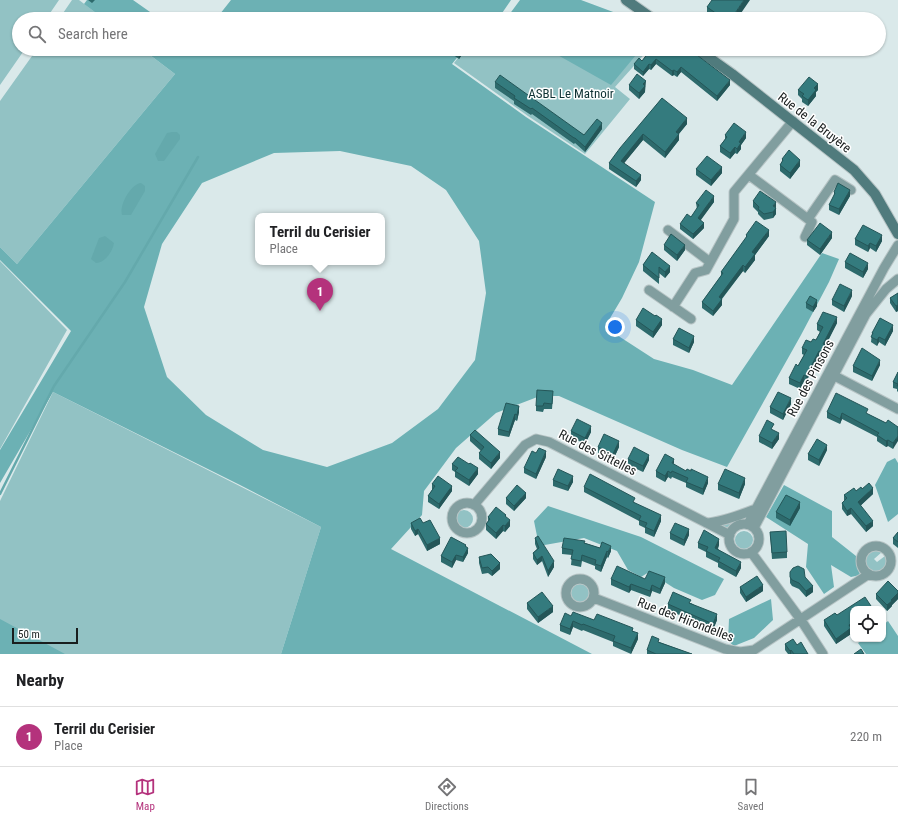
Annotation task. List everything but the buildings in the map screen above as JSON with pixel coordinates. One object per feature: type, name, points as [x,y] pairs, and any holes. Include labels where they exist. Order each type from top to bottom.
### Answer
[{"type":"street","points":[[626,0],[643,12]]},
{"type":"street","name":"Rue de la Bruyère","points":[[706,56],[732,74],[836,154],[858,174],[875,194],[898,234]]},
{"type":"street","points":[[673,307],[695,274],[706,270],[734,218],[734,192],[793,121]]},
{"type":"street","points":[[749,174],[812,222],[805,237]]},
{"type":"street","points":[[808,219],[835,180],[851,190]]},
{"type":"street","points":[[668,230],[710,262]]},
{"type":"street","name":"Rue des Pinsons","points":[[751,526],[831,374],[884,268],[898,245]]},
{"type":"street","name":"Rue des Pinsons","points":[[751,526],[756,509],[866,314],[886,289],[898,279]]},
{"type":"street","points":[[649,290],[691,319]]},
{"type":"street","points":[[831,374],[898,409]]},
{"type":"street","name":"Rue des Sittelles","points":[[474,505],[525,445],[536,439],[548,442],[730,535]]},
{"type":"street","points":[[706,522],[716,522],[729,519],[756,509]]},
{"type":"street","points":[[738,525],[751,526],[758,532],[759,540],[755,548],[751,552],[745,553],[736,551],[731,546],[730,541],[730,535],[734,527],[738,525]]},
{"type":"street","points":[[751,552],[801,620],[823,654]]},
{"type":"street","name":"Rue des Hirondelles","points":[[594,598],[725,649],[740,652],[754,650],[869,574]]},
{"type":"green space","points":[[0,0],[59,0],[51,12],[12,12],[12,56],[20,56],[0,85]]},
{"type":"green space","points":[[72,0],[79,0],[95,12],[64,12]]},
{"type":"green space","points":[[32,56],[151,56],[175,74],[17,264],[0,247],[0,101]]},
{"type":"green space","name":"ASBL Le Matnoir","points":[[460,56],[643,56],[615,87],[630,99],[585,154],[528,116],[454,63]]},
{"type":"green space","points":[[0,261],[67,330],[0,449]]},
{"type":"green space","points":[[53,392],[321,527],[281,654],[59,654],[0,624],[0,501]]},
{"type":"green space","points":[[464,510],[468,511],[472,515],[472,523],[468,527],[464,528],[460,527],[456,523],[455,519],[456,515],[460,511]]},
{"type":"green space","points":[[747,517],[747,520],[728,529],[718,524]]},
{"type":"green space","points":[[744,531],[750,534],[753,540],[750,546],[744,549],[738,546],[735,540],[738,534]]},
{"type":"green space","points":[[873,550],[882,552],[874,559],[877,562],[885,556],[886,558],[886,566],[881,572],[871,572],[864,564],[864,559],[867,554]]},
{"type":"green space","points":[[576,584],[584,584],[589,589],[587,600],[584,602],[576,602],[571,597],[571,589]]},
{"type":"shaded area","points":[[87,0],[133,0],[150,12],[95,12],[84,4]]},
{"type":"shaded area","points":[[231,0],[511,0],[503,12],[222,12]]},
{"type":"shaded area","points":[[520,0],[581,0],[613,12],[511,12]]},
{"type":"shaded area","points":[[151,56],[458,56],[452,64],[526,117],[655,202],[639,262],[622,298],[606,325],[620,337],[654,359],[693,370],[732,385],[822,253],[839,259],[829,282],[801,335],[727,467],[682,450],[559,396],[540,396],[496,413],[456,448],[424,491],[422,515],[391,549],[592,654],[281,654],[321,527],[53,392],[0,483],[0,450],[71,331],[0,260],[0,247],[17,264],[175,74]],"holes":[[[340,151],[411,166],[446,190],[479,241],[486,293],[475,360],[438,409],[392,443],[327,467],[263,450],[206,415],[167,377],[144,307],[162,244],[202,183],[274,153]]]},
{"type":"shaded area","points":[[559,56],[635,56],[611,85]]},
{"type":"shaded area","points":[[177,132],[180,135],[180,139],[164,161],[158,161],[155,154],[167,133]]},
{"type":"shaded area","points":[[141,183],[145,186],[145,191],[131,215],[122,215],[122,206],[124,201],[133,187]]},
{"type":"shaded area","points":[[105,236],[114,243],[113,246],[105,259],[96,263],[91,259],[99,238]]},
{"type":"shaded area","points":[[895,458],[898,463],[898,514],[888,522],[875,485],[887,462]]},
{"type":"shaded area","points":[[784,485],[832,511],[832,537],[856,556],[860,575],[851,577],[831,565],[834,587],[824,594],[806,567],[808,544],[766,517]]},
{"type":"shaded area","points":[[548,506],[641,537],[724,579],[715,595],[702,600],[674,588],[649,572],[641,577],[628,570],[617,551],[584,538],[539,546],[534,521]]},
{"type":"shaded area","points":[[771,599],[773,620],[754,638],[734,646],[728,641],[729,619]]},
{"type":"shaded area","points":[[0,619],[65,654],[0,654]]},
{"type":"shaded area","points":[[888,621],[898,636],[898,654],[866,654],[858,643],[886,642],[886,623]]},
{"type":"waterway","points":[[0,494],[54,386],[125,282],[198,157]]},
{"type":"place","name":"Terril du Cerisier","points":[[320,311]]}]
